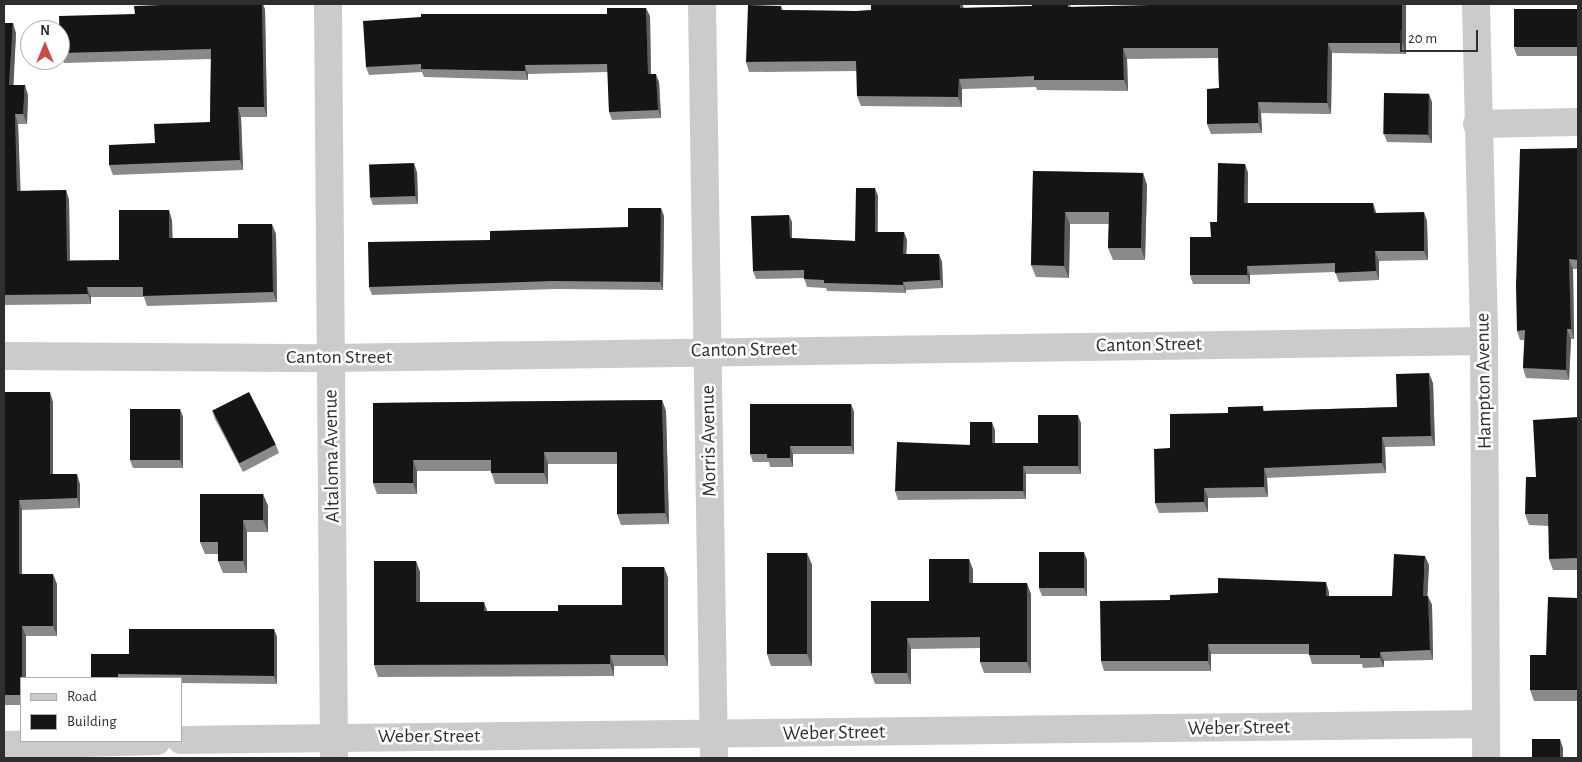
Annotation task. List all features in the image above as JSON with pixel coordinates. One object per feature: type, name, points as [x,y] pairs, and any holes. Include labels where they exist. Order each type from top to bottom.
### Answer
[{"type":"street","name":"Altaloma Avenue","points":[[328,4],[334,747]]},
{"type":"street","name":"Morris Avenue","points":[[702,4],[714,746]]},
{"type":"street","name":"Hampton Avenue","points":[[1476,4],[1477,124],[1484,341],[1486,758]]},
{"type":"street","points":[[1477,124],[1578,122]]},
{"type":"street","name":"Canton Street","points":[[4,356],[331,358],[707,350],[1484,341]]},
{"type":"street","name":"Weber Street","points":[[182,740],[334,747],[714,746],[1486,724]]},
{"type":"street","points":[[4,744],[106,742]]},
{"type":"building","points":[[262,4],[264,107],[238,107],[240,160],[109,165],[109,145],[155,143],[154,124],[210,122],[211,49],[70,53],[70,20],[59,20],[59,16],[135,14],[134,6]]},
{"type":"building","points":[[871,4],[960,4],[960,8],[1032,6],[1032,4],[1068,4],[1068,7],[1190,4],[1402,4],[1402,43],[1328,43],[1327,103],[1258,102],[1258,123],[1207,124],[1207,89],[1219,88],[1218,48],[1123,48],[1124,80],[1034,80],[1034,76],[959,79],[958,97],[857,96],[856,61],[746,62],[748,5],[781,6],[781,10],[856,11],[871,10]]},
{"type":"building","points":[[607,8],[646,8],[648,74],[656,74],[658,110],[609,112],[607,64],[525,65],[525,71],[421,69],[421,64],[366,67],[363,21],[421,17],[421,14],[607,14]]},
{"type":"building","points":[[1514,9],[1578,9],[1578,47],[1514,47]]},
{"type":"building","points":[[4,23],[13,23],[9,85],[25,85],[23,114],[15,114],[17,191],[66,190],[67,261],[119,260],[119,210],[169,210],[169,238],[238,238],[238,224],[272,224],[273,292],[143,296],[143,287],[87,287],[88,294],[4,295]]},
{"type":"building","points":[[1384,93],[1429,94],[1428,135],[1383,134]]},
{"type":"building","points":[[1578,148],[1578,260],[1569,259],[1571,329],[1567,329],[1566,370],[1523,368],[1525,330],[1517,331],[1516,286],[1520,149]]},
{"type":"building","points":[[414,163],[415,196],[370,198],[369,165]]},
{"type":"building","points":[[1218,163],[1245,164],[1244,203],[1373,203],[1374,213],[1424,212],[1424,251],[1375,251],[1376,271],[1335,273],[1335,263],[1247,266],[1247,275],[1190,275],[1190,237],[1211,237],[1210,222],[1217,222]]},
{"type":"building","points":[[1033,171],[1143,173],[1141,248],[1108,248],[1109,212],[1065,212],[1064,266],[1031,265]]},
{"type":"building","points":[[856,188],[875,188],[875,232],[904,232],[903,254],[939,254],[940,280],[903,282],[903,285],[824,283],[824,280],[804,279],[804,270],[753,271],[751,216],[789,215],[790,238],[855,241]]},
{"type":"building","points":[[628,208],[661,208],[660,282],[553,281],[369,287],[368,242],[490,240],[490,231],[628,227]]},
{"type":"building","points":[[1429,373],[1431,436],[1382,437],[1382,463],[1264,468],[1264,487],[1204,488],[1204,502],[1155,503],[1154,449],[1170,448],[1170,414],[1228,413],[1228,407],[1263,406],[1263,411],[1397,407],[1396,374]]},
{"type":"building","points":[[4,392],[50,392],[50,474],[77,474],[77,498],[19,500],[19,574],[53,574],[53,626],[22,626],[20,695],[4,695]]},
{"type":"building","points":[[249,392],[276,445],[239,463],[212,411]]},
{"type":"building","points":[[662,400],[665,513],[617,514],[617,452],[544,452],[544,473],[491,473],[491,460],[413,460],[413,483],[373,483],[373,403]]},
{"type":"building","points":[[750,404],[851,404],[851,446],[790,446],[790,458],[767,458],[767,454],[750,454]]},
{"type":"building","points":[[130,409],[180,409],[180,460],[130,460]]},
{"type":"building","points":[[1038,415],[1078,415],[1078,466],[1023,466],[1023,491],[895,491],[897,442],[970,445],[970,422],[992,422],[992,443],[1038,443]]},
{"type":"building","points":[[1578,417],[1578,558],[1549,559],[1548,514],[1525,514],[1526,477],[1536,477],[1533,420]]},
{"type":"building","points":[[200,494],[263,494],[263,520],[243,520],[243,561],[218,561],[218,542],[200,542]]},
{"type":"building","points":[[1039,552],[1084,552],[1084,588],[1039,588]]},
{"type":"building","points":[[767,553],[807,553],[807,654],[767,654]]},
{"type":"building","points":[[1394,554],[1425,556],[1423,596],[1428,596],[1430,650],[1380,652],[1380,658],[1360,658],[1360,655],[1309,655],[1309,644],[1208,644],[1208,661],[1101,661],[1100,601],[1170,600],[1170,595],[1218,593],[1218,578],[1326,582],[1326,596],[1392,596]]},
{"type":"building","points":[[929,559],[969,559],[969,583],[1027,583],[1027,662],[980,662],[980,637],[907,638],[907,673],[871,673],[871,601],[929,601]]},
{"type":"building","points":[[374,561],[416,561],[416,602],[484,602],[484,611],[558,611],[558,605],[622,605],[622,567],[664,567],[664,655],[610,655],[610,664],[374,665]]},
{"type":"building","points":[[1548,597],[1578,598],[1578,690],[1530,690],[1530,655],[1546,655]]},
{"type":"building","points":[[129,629],[274,629],[274,676],[118,674],[118,677],[91,677],[91,654],[129,654]]},
{"type":"building","points":[[1532,739],[1560,739],[1560,758],[1532,758]]}]
